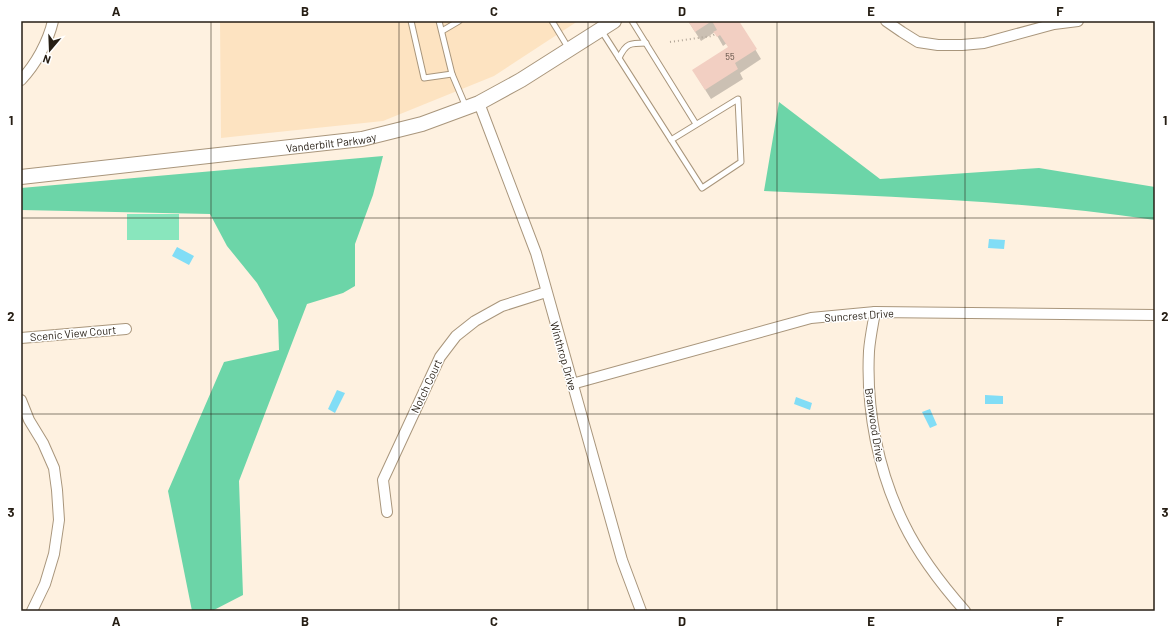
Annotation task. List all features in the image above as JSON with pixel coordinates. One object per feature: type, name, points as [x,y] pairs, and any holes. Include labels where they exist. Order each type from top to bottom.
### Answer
[{"type":"main road","name":"Vanderbilt Parkway","points":[[21,177],[362,139],[422,124],[473,105],[521,80],[614,21]]},
{"type":"street","points":[[21,80],[40,54],[51,32],[53,21]]},
{"type":"street","points":[[886,21],[918,42],[938,45],[984,43],[1054,24],[1078,21]]},
{"type":"street","name":"Winthrop Drive","points":[[473,105],[536,253],[622,560],[641,611]]},
{"type":"street","name":"Notch Court","points":[[387,512],[383,480],[440,357],[456,336],[475,321],[502,306],[546,292]]},
{"type":"street","name":"Suncrest Drive","points":[[572,384],[811,318],[875,312],[1155,315]]},
{"type":"street","name":"Branwood Drive","points":[[875,312],[869,350],[869,390],[873,427],[881,465],[904,525],[947,591],[965,611]]},
{"type":"street","name":"Scenic View Court","points":[[21,338],[126,329]]},
{"type":"street","points":[[21,400],[29,420],[44,443],[54,468],[59,520],[54,554],[45,584],[32,611]]},
{"type":"lane","points":[[411,21],[424,78],[452,74]]},
{"type":"lane","points":[[439,21],[452,74],[473,105]]},
{"type":"lane","points":[[442,32],[459,21]]},
{"type":"lane","points":[[552,21],[569,49]]},
{"type":"lane","points":[[632,21],[696,124]]},
{"type":"lane","points":[[601,30],[671,140],[702,188],[741,162],[738,99],[671,140]]},
{"type":"lane","points":[[619,58],[623,48],[628,44],[646,43]]},
{"type":"path","points":[[670,42],[712,36],[715,34]]},
{"type":"shaded area","points":[[220,21],[578,21],[494,76],[383,121],[221,138]]},
{"type":"green space","points":[[779,102],[880,179],[1039,168],[1155,187],[1155,220],[1058,208],[1009,204],[764,191]]},
{"type":"green space","points":[[383,156],[373,195],[355,244],[355,286],[343,293],[307,304],[239,481],[243,595],[212,611],[192,611],[168,491],[224,362],[279,350],[278,320],[257,283],[227,246],[210,214],[21,210],[21,188]]},
{"type":"green space","points":[[127,214],[179,214],[179,240],[127,240]]},
{"type":"water","points":[[989,239],[1005,240],[1004,249],[988,248]]},
{"type":"water","points":[[177,247],[194,256],[189,265],[172,256]]},
{"type":"water","points":[[337,390],[345,393],[335,413],[328,409]]},
{"type":"water","points":[[985,395],[1003,396],[1003,404],[985,404]]},
{"type":"water","points":[[796,397],[812,403],[810,410],[794,404]]},
{"type":"water","points":[[930,409],[937,425],[930,428],[922,412]]},
{"type":"building","points":[[688,21],[712,21],[695,32]]},
{"type":"building","points":[[712,21],[739,21],[757,49],[735,63],[738,69],[705,90],[692,70],[728,47],[720,35],[717,37],[713,32],[717,30]]}]
